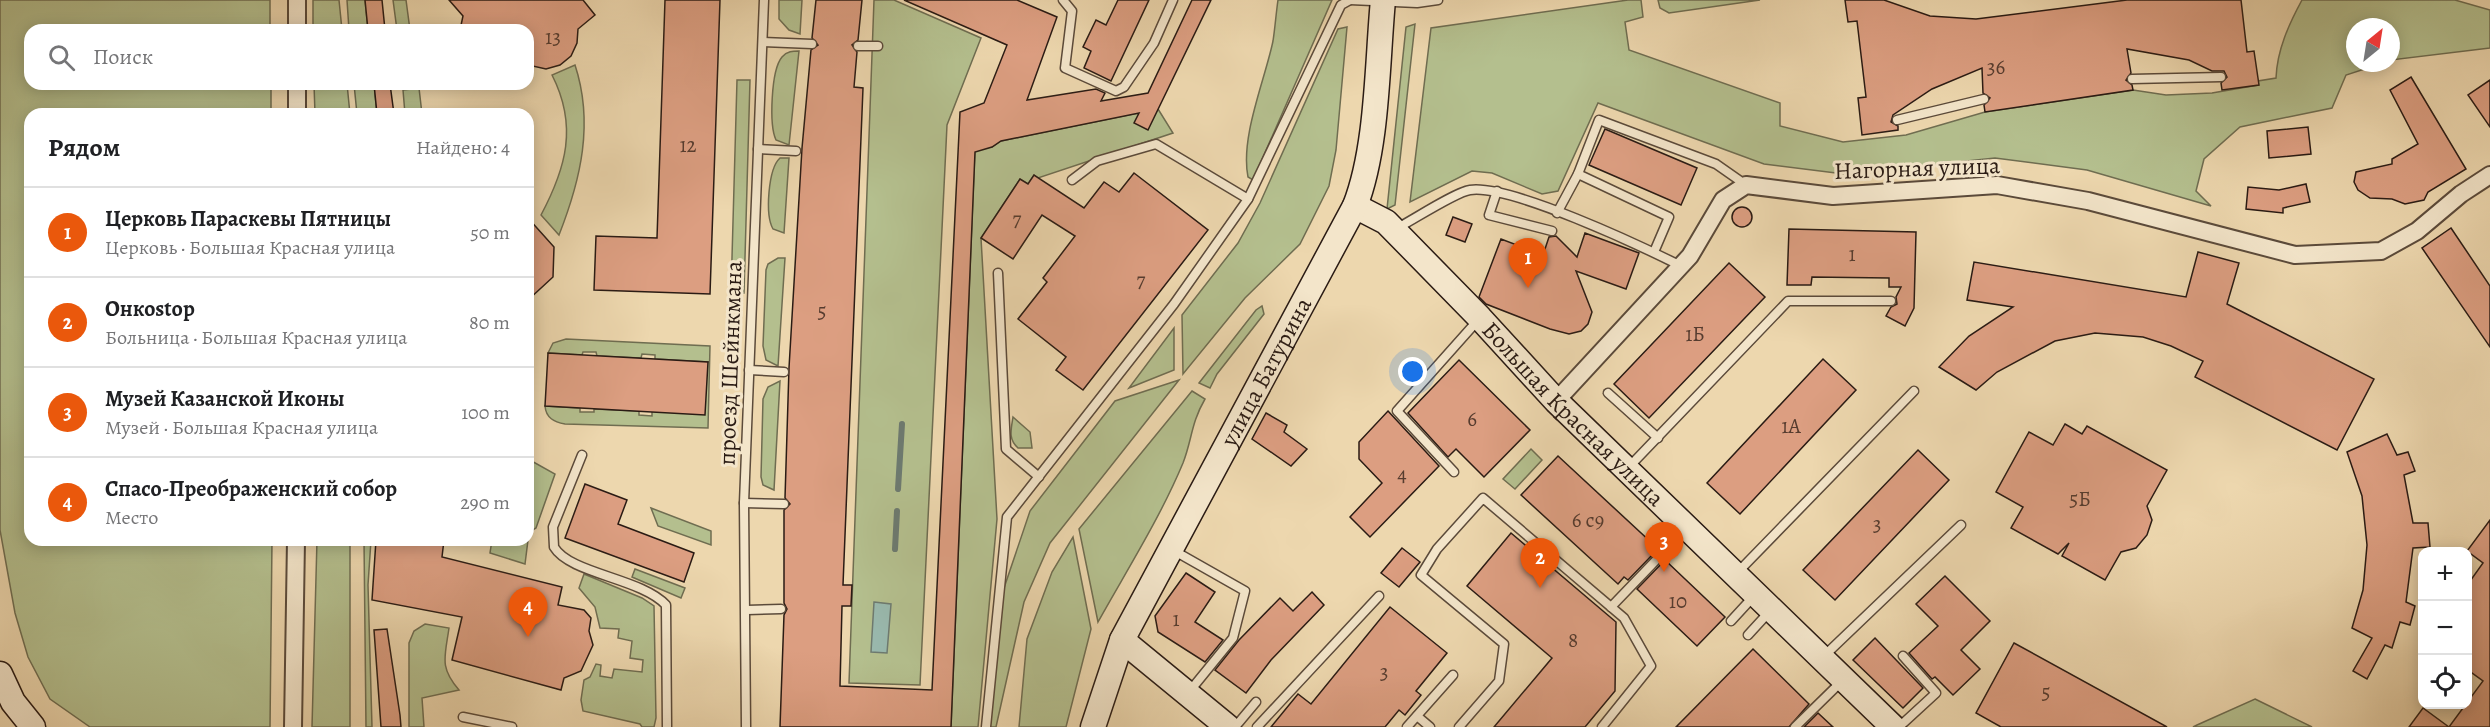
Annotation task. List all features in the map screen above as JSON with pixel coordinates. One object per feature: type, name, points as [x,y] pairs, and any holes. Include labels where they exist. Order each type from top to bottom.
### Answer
[{"type":"main road","name":"улица Батурина","points":[[1094,727],[1118,647],[1361,191],[1370,140],[1383,1]]},
{"type":"main road","name":"Большая Красная улица","points":[[1355,206],[1386,222],[1480,318],[1556,401],[1737,573],[1893,727]]},
{"type":"main road","points":[[1118,647],[1188,694],[1228,727]]},
{"type":"main road","points":[[1118,647],[1205,727]]},
{"type":"main road","points":[[0,674],[13,702],[33,727]]},
{"type":"street","points":[[297,0],[297,24]]},
{"type":"street","points":[[297,90],[297,108]]},
{"type":"street","name":"Нагорная улица","points":[[1746,185],[1833,196],[1997,185],[2088,201],[2295,255],[2381,251],[2417,231],[2461,194],[2490,175]]},
{"type":"street","points":[[1556,401],[1681,266],[1723,200],[1746,185]]},
{"type":"street","points":[[293,727],[296,546]]},
{"type":"lane","name":"проезд Шейнкмана","points":[[746,727],[747,610],[744,503],[764,0]]},
{"type":"lane","points":[[1063,0],[1072,11],[1065,69],[1116,91],[1124,87],[1154,43],[1173,0]]},
{"type":"lane","points":[[986,727],[1007,517],[1174,304],[1248,199],[1341,5],[1350,0],[1417,3],[1438,0]]},
{"type":"lane","points":[[763,42],[812,44]]},
{"type":"lane","points":[[858,46],[878,46]]},
{"type":"lane","points":[[2132,79],[2221,78]]},
{"type":"lane","points":[[1897,120],[1984,99]]},
{"type":"lane","points":[[1557,213],[1578,174],[1599,120],[1716,164],[1746,185]]},
{"type":"lane","points":[[1072,180],[1098,161],[1156,144],[1248,199]]},
{"type":"lane","points":[[758,149],[796,151]]},
{"type":"lane","points":[[1578,174],[1669,217],[1654,252]]},
{"type":"lane","points":[[1401,226],[1469,190],[1497,191],[1654,252],[1681,266]]},
{"type":"lane","points":[[1497,191],[1488,215],[1552,231]]},
{"type":"lane","points":[[998,273],[1006,449],[1039,477]]},
{"type":"lane","points":[[1627,470],[1788,301],[1891,301]]},
{"type":"lane","points":[[1455,472],[1397,411],[1480,318]]},
{"type":"lane","points":[[749,370],[784,372]]},
{"type":"lane","points":[[1737,573],[1914,391]]},
{"type":"lane","points":[[1608,393],[1658,438]]},
{"type":"lane","points":[[582,455],[553,527],[554,547],[565,558],[645,591],[666,605],[667,727]]},
{"type":"lane","points":[[1459,727],[1499,681],[1504,644],[1421,575],[1437,549],[1484,498],[1624,618],[1651,666],[1602,727]]},
{"type":"lane","points":[[744,503],[784,504]]},
{"type":"lane","points":[[1822,658],[1961,525]]},
{"type":"lane","points":[[1611,607],[1688,528]]},
{"type":"lane","points":[[1171,549],[1245,591],[1233,638],[1188,694]]},
{"type":"lane","points":[[1257,727],[1379,597]]},
{"type":"lane","points":[[1731,621],[1764,601]]},
{"type":"lane","points":[[1748,635],[1764,601]]},
{"type":"lane","points":[[747,610],[781,609]]},
{"type":"lane","points":[[1899,727],[1936,693],[1903,656]]},
{"type":"lane","points":[[1407,727],[1452,675]]},
{"type":"lane","points":[[1795,727],[1843,679]]},
{"type":"lane","points":[[1235,727],[1256,702]]},
{"type":"lane","points":[[1417,716],[1430,727]]},
{"type":"lane","points":[[463,717],[512,727]]},
{"type":"green space","points":[[0,0],[270,0],[270,24],[24,24],[24,90],[271,90],[271,108],[24,108],[24,546],[272,546],[270,727],[90,727],[50,699],[28,657],[15,613],[0,530]]},
{"type":"green space","points":[[313,0],[339,0],[341,24],[313,24]]},
{"type":"green space","points":[[347,0],[365,0],[367,24],[349,24]]},
{"type":"green space","points":[[393,0],[406,0],[409,24],[396,24]]},
{"type":"green space","points":[[779,0],[802,0],[800,34],[789,30],[779,19]]},
{"type":"green space","points":[[874,0],[894,0],[981,38],[947,125],[920,685],[849,683]]},
{"type":"green space","points":[[1278,0],[1332,0],[1253,180],[1248,177],[1247,144],[1273,41]]},
{"type":"green space","points":[[1641,0],[1643,17],[1625,22],[1629,50],[1780,103],[1780,126],[1843,142],[1906,135],[1985,112],[2133,90],[2166,95],[2212,93],[2258,85],[2258,81],[2276,78],[2284,38],[2302,0],[2455,0],[2490,10],[2490,48],[2400,59],[2400,18],[2346,18],[2346,72],[2355,72],[2346,75],[2332,108],[2240,127],[2204,159],[2196,191],[2211,206],[2087,170],[1995,158],[1844,174],[1764,164],[1598,103],[1558,191],[1542,194],[1492,173],[1472,171],[1410,202],[1431,28]]},
{"type":"green space","points":[[1658,0],[1760,0],[1669,13],[1660,8]]},
{"type":"green space","points":[[1415,24],[1395,205],[1387,209],[1406,27]]},
{"type":"green space","points":[[1347,27],[1336,150],[1329,186],[1300,244],[1245,298],[1183,374],[1182,315],[1238,243],[1260,203],[1338,29]]},
{"type":"green space","points":[[799,51],[789,145],[776,140],[774,133],[773,85],[782,57],[788,52]]},
{"type":"green space","points":[[575,65],[584,108],[584,130],[579,172],[559,235],[541,215],[557,180],[566,146],[565,112],[552,75]]},
{"type":"green space","points":[[737,80],[750,80],[744,293],[731,293]]},
{"type":"green space","points":[[314,90],[348,90],[349,108],[315,108]]},
{"type":"green space","points":[[355,90],[375,90],[376,108],[356,108]]},
{"type":"green space","points":[[403,90],[419,90],[421,108],[404,108]]},
{"type":"green space","points":[[1158,109],[1173,133],[1038,178],[1034,175],[1028,184],[1020,179],[981,238],[997,519],[978,727],[951,727],[975,149],[992,147],[1001,141]]},
{"type":"green space","points":[[780,158],[789,158],[784,233],[773,229],[769,214],[770,182]]},
{"type":"green space","points":[[778,258],[785,258],[778,366],[766,360],[763,346],[766,270],[768,264]]},
{"type":"green space","points":[[1262,306],[1264,314],[1217,374],[1210,388],[1199,383],[1256,310]]},
{"type":"green space","points":[[1174,328],[1174,370],[1129,388]]},
{"type":"green space","points":[[566,339],[710,346],[708,428],[565,424],[554,421],[547,414],[545,406],[580,408],[580,412],[594,412],[594,409],[639,411],[639,415],[652,416],[652,412],[708,362],[655,359],[655,355],[642,354],[641,358],[597,356],[596,352],[583,352],[582,355],[548,353],[553,343]]},
{"type":"green space","points":[[1179,380],[1050,543],[1024,602],[996,727],[990,727],[1002,594],[1030,511],[1115,401]]},
{"type":"green space","points":[[780,381],[774,490],[763,485],[761,477],[763,399],[768,387]]},
{"type":"green space","points":[[1192,391],[1205,399],[1197,416],[1183,463],[1154,524],[1098,622],[1079,529]]},
{"type":"green space","points":[[1013,417],[1030,432],[1032,448],[1018,448],[1013,441],[1011,434]]},
{"type":"green space","points":[[1531,449],[1542,460],[1515,489],[1503,479]]},
{"type":"green space","points":[[534,462],[555,474],[534,529]]},
{"type":"green space","points":[[651,508],[711,531],[711,545],[658,526]]},
{"type":"green space","points":[[1073,537],[1091,629],[1066,727],[1019,727],[1027,639],[1052,572]]},
{"type":"green space","points":[[317,546],[350,546],[350,727],[312,727]]},
{"type":"green space","points":[[364,546],[371,546],[368,585],[372,727],[366,727]]},
{"type":"green space","points":[[491,546],[527,546],[525,564],[490,553]]},
{"type":"green space","points":[[635,569],[685,588],[681,598],[632,577]]},
{"type":"green space","points":[[584,574],[642,598],[654,606],[656,718],[654,727],[642,727],[640,724],[583,711],[581,700],[584,680],[590,677],[596,664],[601,665],[600,676],[612,678],[614,669],[642,672],[643,660],[630,658],[632,641],[618,638],[619,629],[600,628],[595,607],[579,588]]},
{"type":"green space","points":[[425,624],[449,628],[445,654],[446,668],[448,675],[459,690],[422,698],[424,727],[409,727],[409,643],[414,631]]},
{"type":"green space","points":[[2255,699],[2312,727],[2193,727],[2197,725]]},
{"type":"water","points":[[874,602],[891,604],[887,653],[871,652]]},
{"type":"building","points":[[365,0],[382,0],[384,24],[367,24]]},
{"type":"building","points":[[449,0],[583,0],[595,15],[578,29],[577,43],[571,56],[560,65],[546,69],[534,66],[534,24],[461,24],[463,16]]},
{"type":"building","points":[[665,0],[720,0],[710,294],[594,290],[596,236],[657,238]]},
{"type":"building","points":[[816,0],[862,0],[858,40],[852,45],[857,52],[854,87],[863,88],[843,585],[852,585],[851,606],[842,606],[840,686],[932,690],[960,112],[984,103],[1007,45],[904,0],[1017,0],[1057,17],[1027,100],[1096,89],[1105,93],[1101,101],[1148,93],[1192,0],[1211,0],[1148,130],[1134,123],[1139,113],[1001,141],[992,147],[975,152],[951,727],[780,727],[784,615],[787,609],[784,603],[784,510],[790,504],[785,498],[789,368],[802,148],[811,50],[818,45],[812,38]]},
{"type":"building","points":[[1118,0],[1149,0],[1111,81],[1084,68],[1091,51],[1083,47],[1096,20],[1106,25]]},
{"type":"building","points":[[1845,0],[1884,0],[1930,16],[1976,19],[2127,0],[2241,0],[2247,52],[2254,51],[2259,85],[2222,90],[2221,83],[2227,77],[2224,71],[2212,71],[2189,60],[2127,49],[2131,73],[2126,80],[2132,85],[2133,90],[1985,112],[1984,105],[1990,98],[1983,93],[1982,68],[1932,89],[1893,115],[1891,122],[1898,126],[1898,130],[1862,135],[1858,98],[1866,97],[1857,21],[1848,22]]},
{"type":"building","points":[[2411,77],[2466,169],[2428,192],[2424,200],[2405,204],[2392,199],[2370,198],[2358,190],[2354,182],[2356,172],[2392,164],[2392,159],[2418,144],[2390,90]]},
{"type":"building","points":[[2490,80],[2490,127],[2468,95]]},
{"type":"building","points":[[375,90],[391,90],[393,108],[376,108]]},
{"type":"building","points":[[2308,127],[2311,154],[2269,158],[2267,131]]},
{"type":"building","points":[[1605,129],[1697,168],[1681,205],[1589,165]]},
{"type":"building","points":[[1134,173],[1208,230],[1083,390],[1056,370],[1066,357],[1018,319],[1047,282],[1043,278],[1075,236],[1042,215],[1013,259],[981,238],[1020,179],[1028,184],[1034,175],[1084,208],[1104,182],[1119,192]]},
{"type":"building","points":[[2306,184],[2310,202],[2283,208],[2283,213],[2246,209],[2248,187],[2279,190]]},
{"type":"building","points":[[1742,207],[1749,210],[1752,217],[1749,224],[1742,227],[1735,224],[1732,217],[1735,210]]},
{"type":"building","points":[[1453,217],[1472,224],[1465,242],[1446,235]]},
{"type":"building","points":[[534,225],[554,247],[553,277],[534,294]]},
{"type":"building","points":[[2451,228],[2490,286],[2490,347],[2422,248]]},
{"type":"building","points":[[1789,229],[1916,232],[1914,308],[1905,326],[1886,316],[1891,307],[1897,304],[1896,297],[1901,287],[1889,287],[1889,278],[1812,277],[1811,285],[1787,285]]},
{"type":"building","points":[[1585,233],[1639,253],[1626,289],[1576,271],[1592,312],[1588,324],[1581,331],[1569,334],[1550,329],[1486,304],[1479,297],[1501,239],[1543,255],[1549,237],[1556,236],[1577,257]]},
{"type":"building","points":[[2198,252],[2239,263],[2227,304],[2374,379],[2337,450],[2195,377],[2203,361],[2171,346],[2143,337],[2095,333],[2055,341],[1997,372],[1976,390],[1939,367],[1969,336],[2013,307],[1967,300],[1974,262],[2186,297]]},
{"type":"building","points":[[1729,263],[1765,297],[1649,418],[1614,384]]},
{"type":"building","points":[[548,353],[708,362],[705,415],[545,406]]},
{"type":"building","points":[[1823,359],[1856,390],[1740,514],[1707,483]]},
{"type":"building","points":[[1459,360],[1530,430],[1484,477],[1456,449],[1448,457],[1408,413]]},
{"type":"building","points":[[1388,411],[1439,466],[1370,537],[1350,517],[1382,483],[1359,459],[1359,442]]},
{"type":"building","points":[[1266,413],[1287,425],[1284,432],[1307,449],[1291,466],[1252,439]]},
{"type":"building","points":[[2065,424],[2082,434],[2087,426],[2167,470],[2147,506],[2152,520],[2147,535],[2136,548],[2121,552],[2105,580],[2062,556],[2069,543],[2058,554],[2011,528],[2023,507],[1996,492],[2029,432],[2053,445]]},
{"type":"building","points":[[2387,434],[2397,455],[2408,452],[2415,471],[2404,475],[2413,523],[2428,523],[2430,547],[2413,548],[2406,602],[2415,606],[2410,625],[2400,622],[2392,648],[2385,645],[2367,679],[2353,671],[2372,638],[2352,628],[2363,590],[2367,545],[2362,496],[2347,452]]},
{"type":"building","points":[[1918,450],[1949,480],[1835,600],[1803,570]]},
{"type":"building","points":[[1558,456],[1654,545],[1652,547],[1656,551],[1628,580],[1624,577],[1618,584],[1521,495]]},
{"type":"building","points":[[585,484],[627,500],[618,524],[694,553],[684,582],[565,538]]},
{"type":"building","points":[[2490,520],[2490,727],[2449,727],[2462,709],[2472,709],[2472,696],[2483,681],[2472,673],[2472,578],[2483,563],[2472,555],[2472,547],[2470,547]]},
{"type":"building","points":[[1511,533],[1616,622],[1615,691],[1585,727],[1494,727],[1552,658],[1467,586]]},
{"type":"building","points":[[376,546],[443,546],[442,557],[562,587],[558,605],[584,610],[591,618],[589,631],[593,645],[581,671],[564,678],[561,690],[452,660],[462,617],[372,600]]},
{"type":"building","points":[[1402,548],[1420,562],[1399,587],[1381,573]]},
{"type":"building","points":[[1665,560],[1725,617],[1697,646],[1637,589]]},
{"type":"building","points":[[1186,573],[1215,592],[1195,622],[1223,640],[1205,662],[1158,632],[1155,616]]},
{"type":"building","points":[[1945,576],[1990,621],[1961,650],[1980,669],[1953,695],[1935,677],[1932,679],[1909,653],[1938,626],[1916,604]]},
{"type":"building","points":[[1312,592],[1324,605],[1271,660],[1246,693],[1215,670],[1239,640],[1280,598],[1293,611]]},
{"type":"building","points":[[1390,607],[1447,653],[1416,691],[1421,695],[1405,715],[1399,710],[1385,727],[1271,727],[1298,694],[1311,704]]},
{"type":"building","points":[[387,629],[401,727],[381,727],[374,630]]},
{"type":"building","points":[[1875,638],[1923,688],[1903,708],[1853,660]]},
{"type":"building","points":[[2014,643],[2167,727],[2001,727],[1976,713]]},
{"type":"building","points":[[1753,649],[1809,704],[1789,727],[1676,727]]},
{"type":"building","points":[[2424,709],[2449,727],[2409,727]]},
{"type":"building","points":[[1818,713],[1833,727],[1804,727]]},
{"type":"waterway","points":[[898,489],[902,424]]},
{"type":"waterway","points":[[895,549],[897,511]]},
{"type":"place","name":"Церковь Параскевы Пятницы","points":[[1528,288]]},
{"type":"place","name":"Музей Казанской Иконы","points":[[1664,572]]},
{"type":"place","name":"Онкоstop","points":[[1540,588]]},
{"type":"place","name":"Спасо-Преображенский собор","points":[[528,637]]}]
